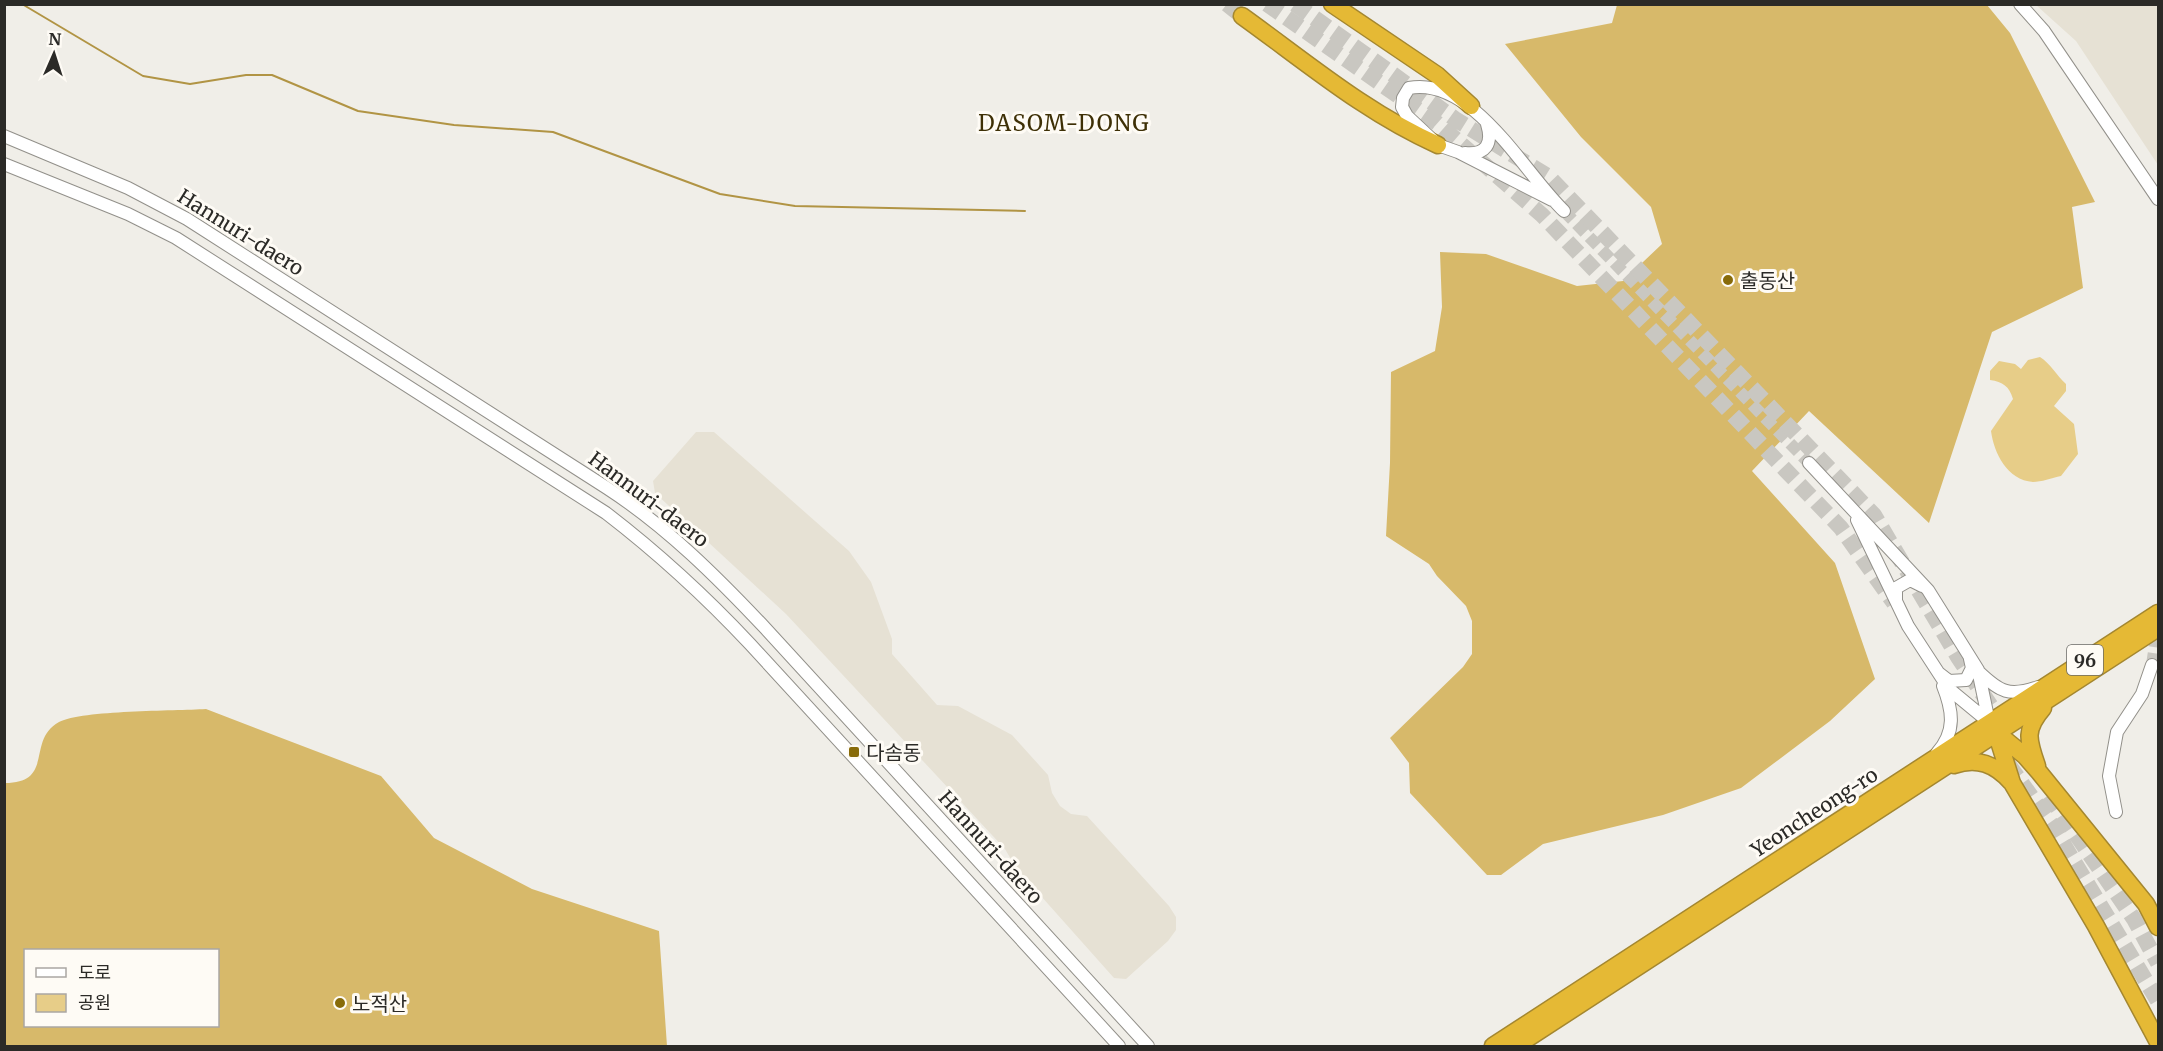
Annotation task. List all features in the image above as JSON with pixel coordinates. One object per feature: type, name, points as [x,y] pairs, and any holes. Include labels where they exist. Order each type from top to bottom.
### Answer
[{"type":"highway","points":[[1332,4],[1437,75],[1471,106]]},
{"type":"highway","points":[[1242,16],[1362,104],[1407,132],[1438,146]]},
{"type":"highway","name":"Yeoncheong-ro","points":[[2054,688],[2158,613]]},
{"type":"highway","name":"Yeoncheong-ro","points":[[1516,1047],[1993,727],[2054,688],[2158,628]]},
{"type":"highway","points":[[2043,778],[2030,744],[2031,723],[2054,688]]},
{"type":"highway","points":[[1993,727],[2025,756],[2146,904],[2158,927]]},
{"type":"highway","points":[[1993,727],[2012,783],[2096,926],[2158,1042]]},
{"type":"highway","points":[[1931,768],[1972,760],[1991,764],[2012,783]]},
{"type":"highway","name":"Yeoncheong-ro","points":[[1493,1047],[1931,768]]},
{"type":"highway","points":[[2023,802],[2018,787],[2022,776],[2035,774],[2043,778]]},
{"type":"street","points":[[2020,4],[2044,31],[2158,199]]},
{"type":"street","points":[[1552,200],[1458,152],[1438,146],[1407,116],[1402,107],[1403,98],[1409,88],[1422,86],[1438,90],[1471,106],[1564,211]]},
{"type":"street","points":[[1458,152],[1478,154],[1486,149],[1490,141],[1486,123]]},
{"type":"street","name":"Hannuri-daero","points":[[4,136],[119,184],[187,219],[607,488],[656,523],[707,567],[766,629],[1148,1047]]},
{"type":"street","name":"Hannuri-daero","points":[[4,164],[128,214],[176,238],[606,513],[642,540],[692,583],[750,644],[1119,1047]]},
{"type":"street","points":[[1809,463],[1854,514],[1928,590],[1977,670],[1993,727]]},
{"type":"street","points":[[1854,514],[1898,606],[1939,674],[1949,689],[1993,727]]},
{"type":"street","points":[[1898,606],[1895,596],[1896,588],[1902,582],[1910,580],[1918,582],[1928,590]]},
{"type":"street","points":[[1939,674],[1949,681],[1966,680],[1972,668],[1970,657]]},
{"type":"street","points":[[2116,812],[2109,776],[2116,732],[2142,694],[2152,664]]},
{"type":"street","points":[[1977,670],[1998,689],[2011,693],[2054,688]]},
{"type":"street","points":[[1931,768],[1944,745],[1952,720],[1939,674]]},
{"type":"shaded area","points":[[1617,5],[1987,5],[2010,33],[2095,202],[2072,207],[2083,288],[1992,332],[1929,523],[1809,411],[1752,471],[1835,563],[1875,679],[1830,721],[1741,788],[1663,815],[1543,844],[1501,875],[1487,875],[1410,793],[1409,763],[1390,738],[1463,667],[1472,654],[1472,621],[1466,606],[1437,576],[1429,564],[1386,536],[1391,372],[1435,351],[1442,307],[1440,252],[1486,254],[1577,286],[1623,281],[1662,244],[1651,207],[1581,137],[1505,44],[1612,23]]},
{"type":"shaded area","points":[[2036,5],[2158,5],[2158,165],[2076,41]]},
{"type":"shaded area","points":[[696,432],[714,432],[849,551],[871,582],[892,639],[892,654],[937,705],[958,706],[1012,735],[1048,775],[1052,793],[1060,806],[1071,814],[1087,816],[1169,906],[1176,917],[1176,930],[1168,941],[1126,979],[1114,978],[1016,868],[1005,849],[786,614],[655,493],[653,481]]},
{"type":"shaded area","points":[[206,709],[381,776],[434,838],[532,889],[659,931],[667,1046],[5,1046],[5,783],[20,781],[30,776],[35,768],[44,739],[49,730],[59,722],[88,715]]},
{"type":"green space","points":[[2040,357],[2066,384],[2066,391],[2054,406],[2074,424],[2078,454],[2061,476],[2033,482],[2024,480],[2009,471],[1995,448],[1991,431],[2013,399],[2005,385],[1990,380],[1990,371],[1999,361],[2015,364],[2021,369],[2028,360]]},
{"type":"waterway","points":[[22,4],[143,76],[190,84],[246,75],[272,75],[358,111],[454,125],[553,132],[720,194],[795,206],[1025,211]]},
{"type":"tunnel","points":[[1227,4],[1242,16]]},
{"type":"tunnel","points":[[1267,4],[1437,123],[1542,215],[1841,528],[1894,603]]},
{"type":"tunnel","points":[[1295,4],[1455,119],[1549,177],[1874,515],[1958,657],[2006,729]]},
{"type":"tunnel","points":[[1564,211],[1809,463]]},
{"type":"tunnel","points":[[2152,665],[2158,624]]},
{"type":"tunnel","points":[[2008,764],[2053,827],[2158,1001]]},
{"type":"tunnel","points":[[2049,795],[2134,919],[2158,963]]},
{"type":"place","name":"출동산","points":[[1728,280]]},
{"type":"place","name":"다솜동","points":[[854,752]]},
{"type":"place","name":"노적산","points":[[340,1003]]},
{"type":"district","name":"DASOM-DONG","points":[[1064,123]]}]
